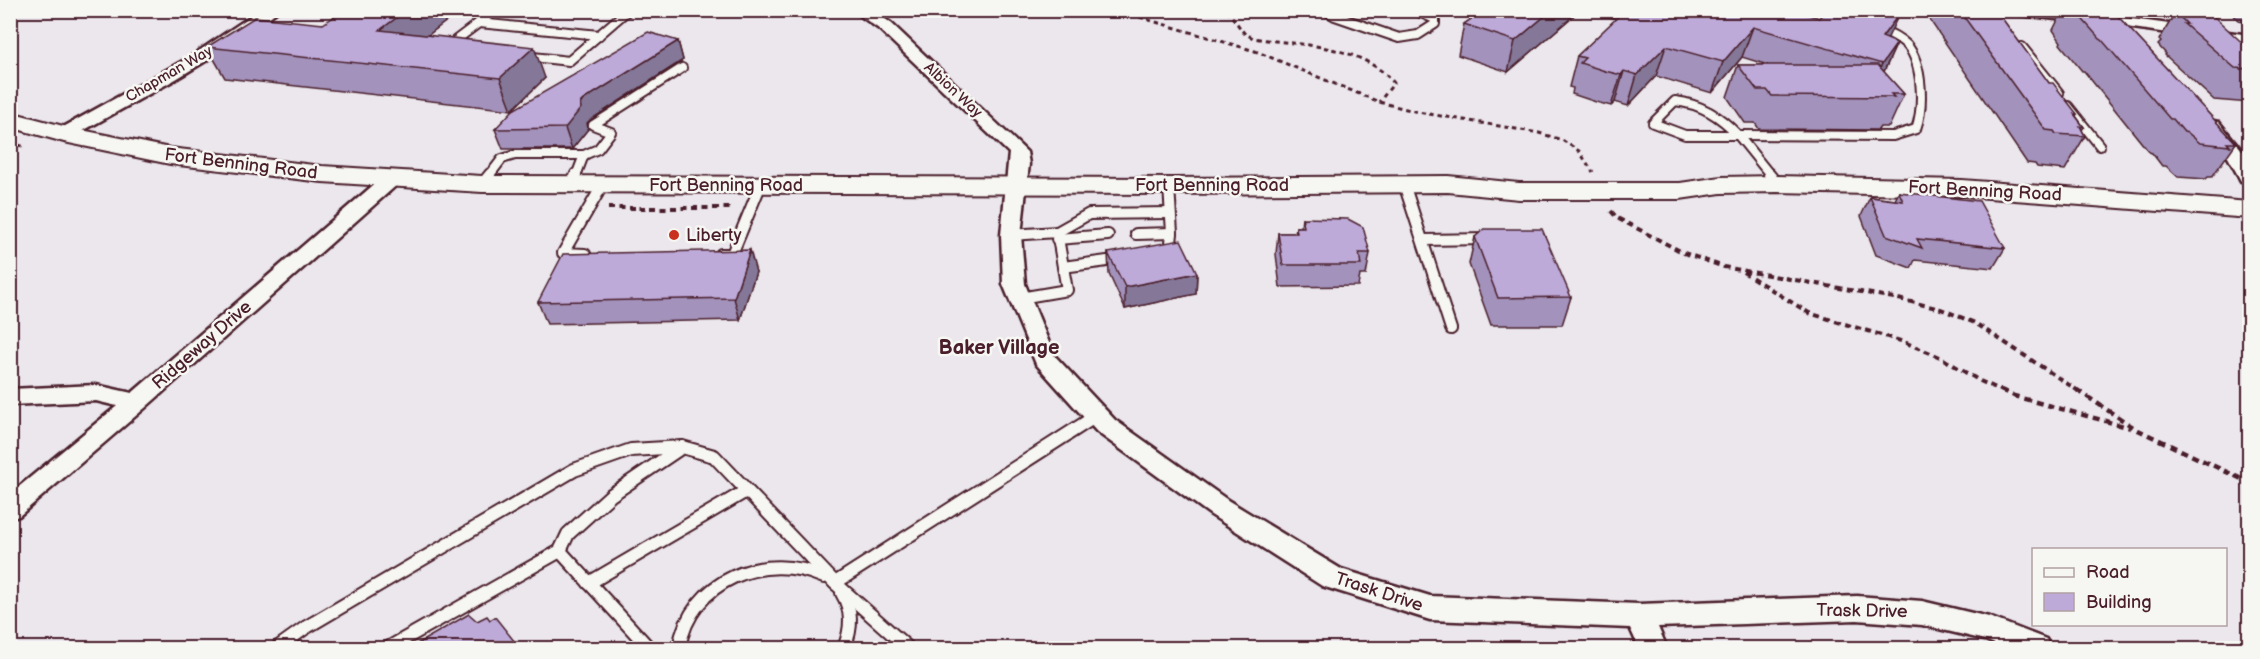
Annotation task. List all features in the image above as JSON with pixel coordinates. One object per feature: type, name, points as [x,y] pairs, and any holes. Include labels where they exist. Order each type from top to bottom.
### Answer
[{"type":"street","name":"Chapman Way","points":[[64,134],[253,29],[271,10]]},
{"type":"street","name":"Albion Way","points":[[860,10],[885,26],[1018,152],[1016,184]]},
{"type":"street","points":[[2020,10],[2101,15],[2203,29],[2250,40]]},
{"type":"street","points":[[2101,15],[2120,36]]},
{"type":"street","name":"Fort Benning Road","points":[[10,119],[64,134],[181,157],[291,171],[482,184],[602,186],[1448,184],[1519,191],[1598,184],[1680,191],[1721,185],[1777,184],[1962,188],[2250,210]]},
{"type":"street","points":[[2197,120],[2221,158],[2249,178]]},
{"type":"street","name":"Ridgeway Drive","points":[[10,509],[137,402],[392,179]]},
{"type":"street","name":"Trask Drive","points":[[1016,184],[1011,235],[1014,284],[1044,358],[1106,426],[1220,508],[1332,578],[1430,608],[1639,616],[1857,608],[1911,612],[1989,628],[2036,648]]},
{"type":"street","points":[[10,397],[96,393],[137,402]]},
{"type":"street","points":[[1639,616],[1653,648]]},
{"type":"lane","points":[[457,49],[446,48],[496,10]]},
{"type":"lane","points":[[621,10],[628,11]]},
{"type":"lane","points":[[1325,10],[1335,16],[1399,38],[1409,39],[1418,37],[1435,24],[1435,19],[1414,10]]},
{"type":"lane","points":[[513,55],[569,61],[628,11]]},
{"type":"lane","points":[[479,23],[599,35]]},
{"type":"lane","points":[[1777,184],[1739,135],[1703,106],[1688,101],[1675,101],[1653,123],[1684,135],[1739,135],[1893,136],[1916,129],[1920,118],[1917,62],[1907,45],[1890,32],[1871,26]]},
{"type":"lane","points":[[2019,43],[2100,146]]},
{"type":"lane","points":[[482,184],[502,159],[515,155],[584,155],[598,149],[611,132],[593,125],[682,68]]},
{"type":"lane","points":[[572,185],[584,155]]},
{"type":"lane","points":[[709,254],[732,254],[761,184]]},
{"type":"lane","points":[[1404,184],[1451,329]]},
{"type":"lane","points":[[597,254],[563,254],[602,186]]},
{"type":"lane","points":[[1160,255],[1171,253],[1169,186]]},
{"type":"lane","points":[[1057,236],[1089,214],[1170,213]]},
{"type":"lane","points":[[1136,234],[1172,233]]},
{"type":"lane","points":[[1011,235],[1108,235]]},
{"type":"lane","points":[[1020,298],[1067,290],[1057,236]]},
{"type":"lane","points":[[1423,240],[1498,239]]},
{"type":"lane","points":[[1063,267],[1128,259]]},
{"type":"lane","points":[[835,583],[1096,416]]},
{"type":"lane","points":[[277,648],[305,628],[574,470],[631,450],[682,447],[714,456],[835,583],[908,648]]},
{"type":"lane","points":[[388,648],[560,551],[568,534],[611,495],[682,447]]},
{"type":"lane","points":[[589,583],[746,491]]},
{"type":"lane","points":[[560,551],[649,648]]},
{"type":"lane","points":[[679,648],[682,631],[694,608],[715,589],[738,575],[765,567],[791,566],[815,571],[835,583],[847,600],[851,622],[844,648]]},
{"type":"path","points":[[1115,10],[1255,51],[1379,102],[1418,112],[1539,133],[1562,140],[1579,151],[1598,184],[1606,206],[1617,218],[1684,253],[1740,270],[1894,298],[1941,309],[1975,323],[2010,344],[2136,429],[2250,483]]},
{"type":"path","points":[[1227,10],[1244,33],[1253,38],[1353,53],[1370,60],[1388,72],[1394,83],[1379,102]]},
{"type":"path","points":[[1740,270],[1809,313],[1904,342],[1940,357],[1980,381],[2014,396],[2136,429]]},
{"type":"building","points":[[344,10],[407,10],[380,30],[534,47],[500,78],[207,47],[255,17],[323,24]]},
{"type":"building","points":[[1478,10],[1552,10],[1515,41],[1464,24],[1476,16],[1472,15]]},
{"type":"building","points":[[1625,10],[1792,10],[1819,18],[1826,10],[1891,10],[1890,12],[1899,14],[1882,37],[1897,43],[1882,64],[1753,27],[1723,62],[1666,46],[1637,75],[1624,71],[1621,75],[1580,63],[1585,58],[1577,56]]},
{"type":"building","points":[[1959,10],[1996,10],[2049,83],[2053,83],[2077,114],[2074,114],[2084,127],[2080,126],[2085,136],[2056,134],[2054,131],[2046,130]]},
{"type":"building","points":[[2078,10],[2112,10],[2236,143],[2227,143],[2230,146],[2200,143],[2184,132],[2077,13],[2080,14]]},
{"type":"building","points":[[2179,10],[2209,12],[2250,50],[2250,69],[2235,68],[2184,24],[2187,24],[2177,14],[2183,14]]},
{"type":"building","points":[[648,32],[678,41],[583,100],[580,103],[581,108],[565,128],[495,129],[513,110]]},
{"type":"building","points":[[1738,65],[1878,65],[1904,94],[1891,94],[1894,97],[1772,96],[1767,90],[1757,90]]},
{"type":"building","points":[[1899,192],[1979,201],[2005,248],[1917,239],[1922,248],[1886,235],[1870,197],[1903,201]]},
{"type":"building","points":[[1302,218],[1348,219],[1363,227],[1370,253],[1359,253],[1361,265],[1283,265],[1278,233],[1297,233],[1296,227],[1304,227]]},
{"type":"building","points":[[1484,229],[1542,229],[1571,297],[1498,298],[1475,237]]},
{"type":"building","points":[[1181,240],[1197,273],[1125,287],[1108,253]]},
{"type":"building","points":[[750,250],[734,298],[538,302],[563,254]]},
{"type":"building","points":[[469,614],[477,621],[487,616],[490,620],[495,617],[515,642],[509,646],[511,648],[410,648]]},
{"type":"place","name":"Liberty","points":[[674,235]]},
{"type":"district","name":"Baker Village","points":[[999,348]]}]
